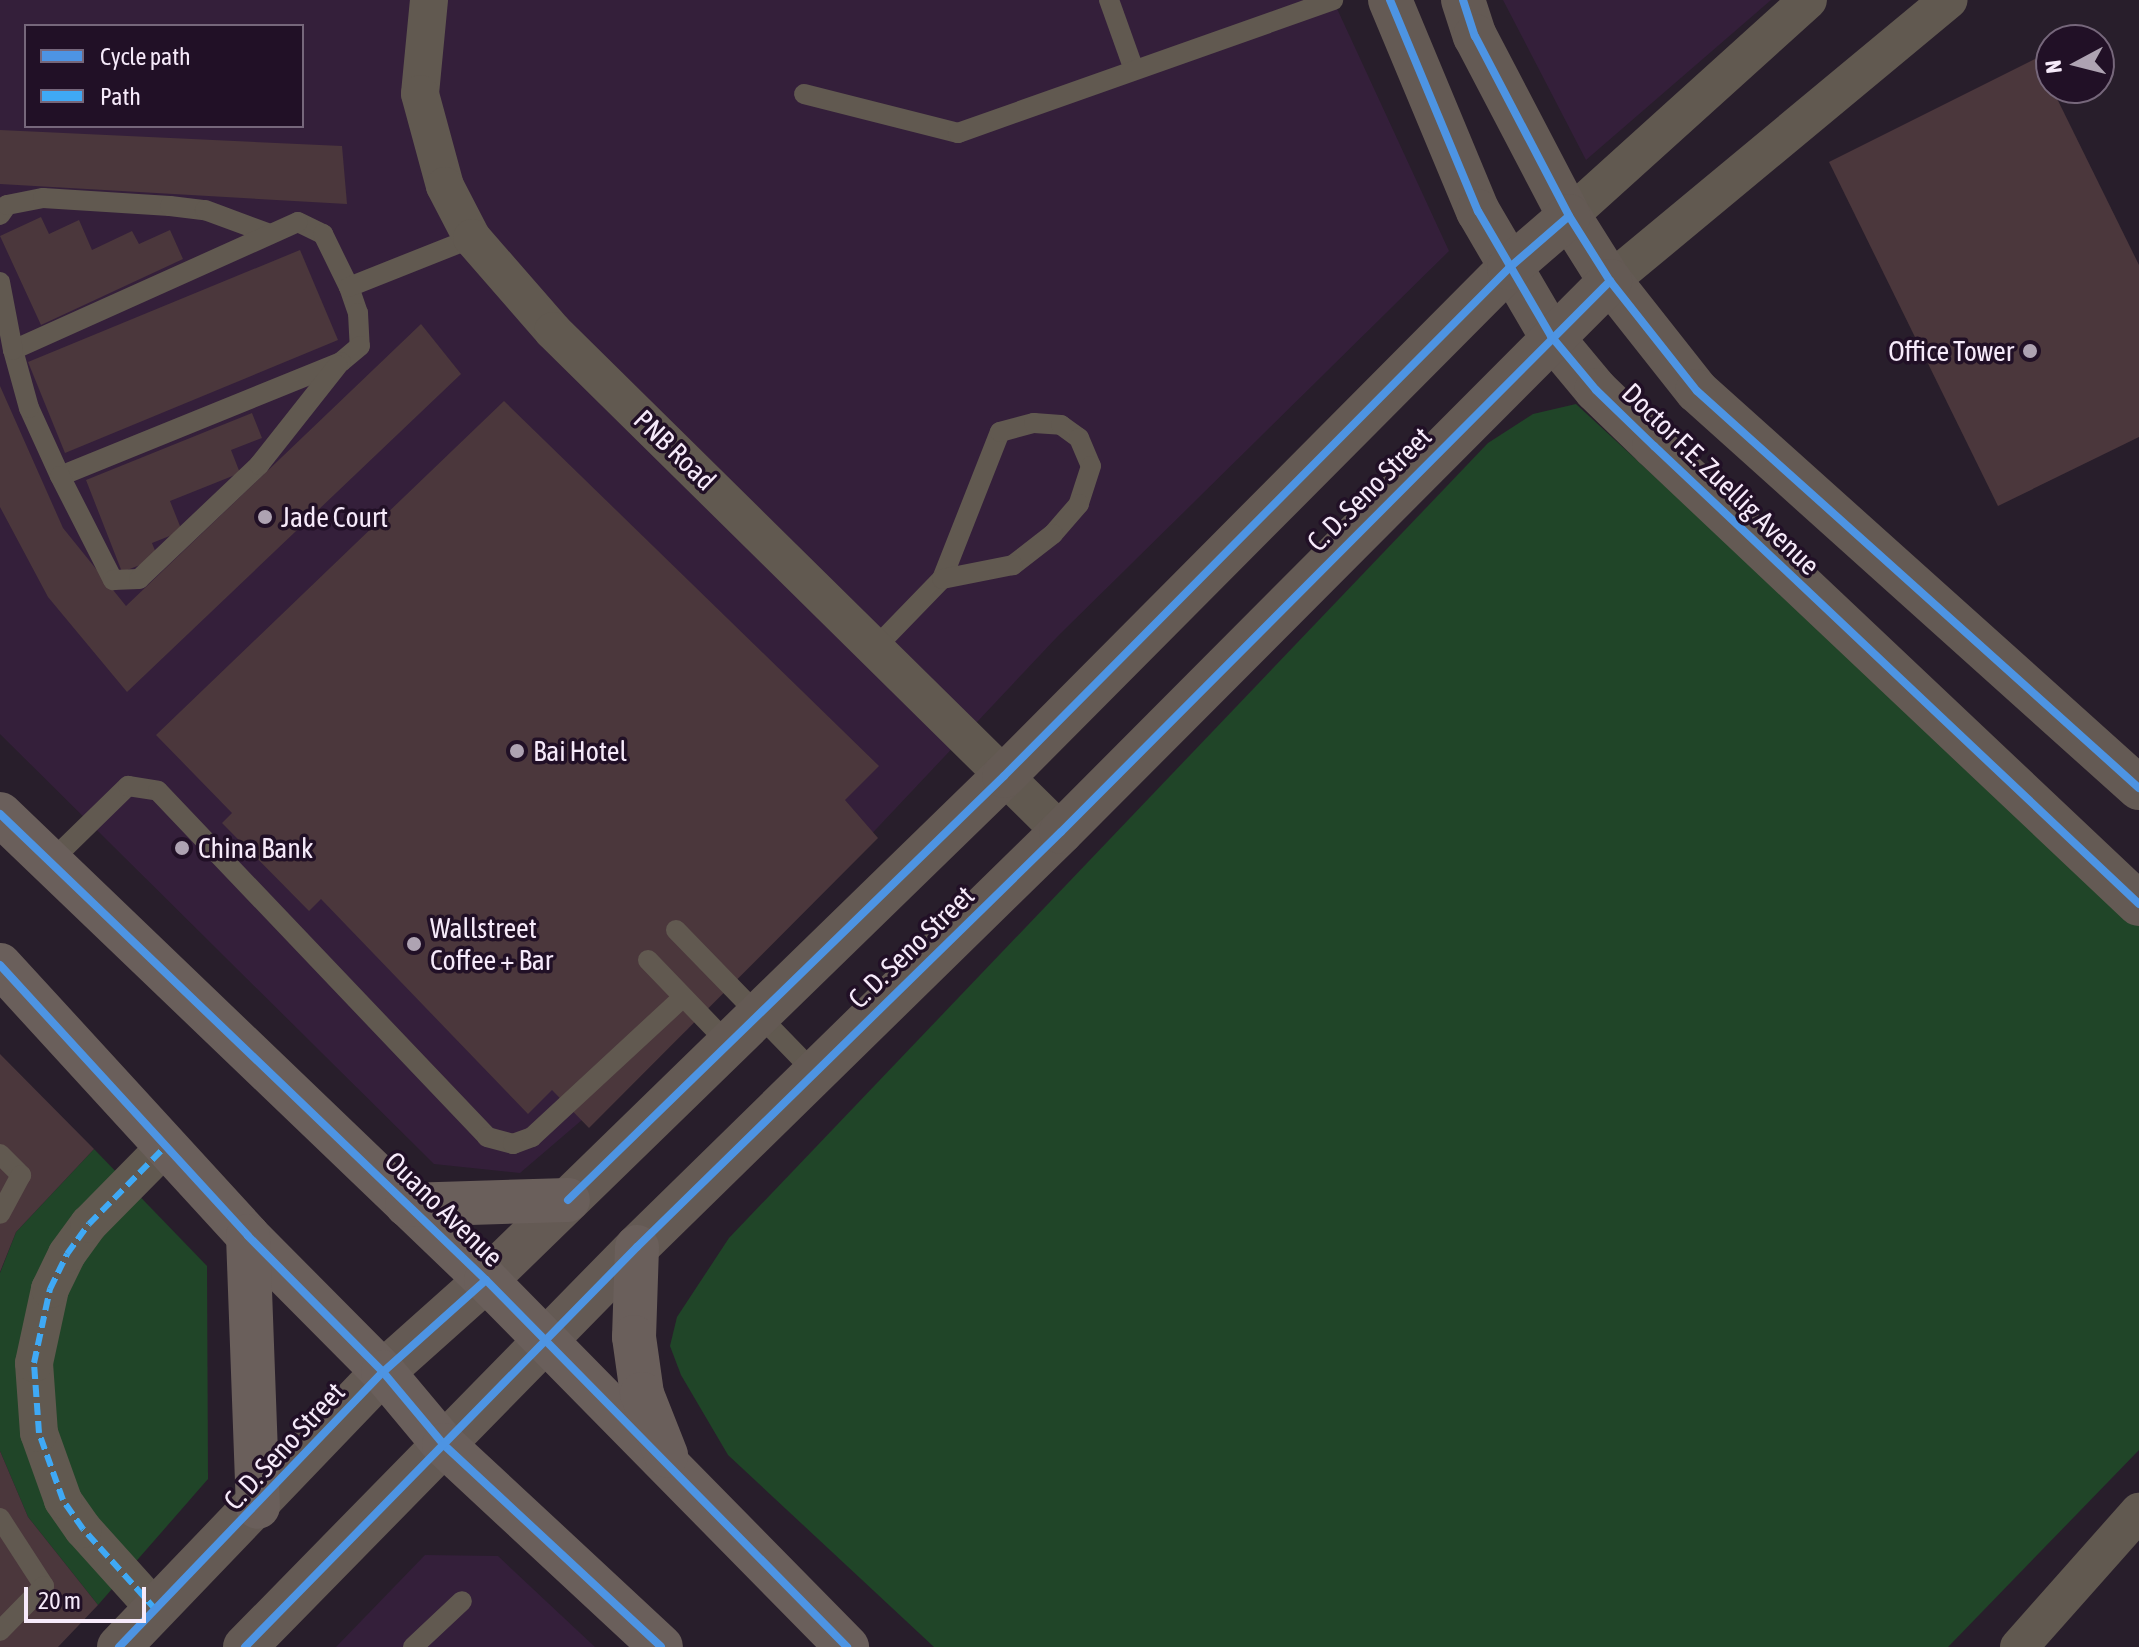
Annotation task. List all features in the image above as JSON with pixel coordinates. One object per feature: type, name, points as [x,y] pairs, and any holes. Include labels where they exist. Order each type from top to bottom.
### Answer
[{"type":"highway","name":"Ouano Avenue","points":[[0,814],[486,1280],[544,1344],[847,1647]]},
{"type":"highway","points":[[0,965],[248,1236],[383,1372],[444,1445],[661,1647]]},
{"type":"highway","points":[[407,1205],[568,1200]]},
{"type":"highway","points":[[248,1236],[258,1507]]},
{"type":"highway","points":[[637,1247],[634,1337],[642,1394],[672,1472]]},
{"type":"street","name":"PNB Road","points":[[429,0],[420,94],[445,186],[472,238],[553,331],[1061,832]]},
{"type":"street","name":"Doctor F.E. Zuellig Avenue","points":[[1390,0],[1436,116],[1509,268],[1551,336],[1644,437],[2139,904]]},
{"type":"street","name":"Doctor F.E. Zuellig Avenue","points":[[1463,0],[1475,36],[1569,216],[1610,281],[1697,391],[2139,788]]},
{"type":"street","name":"C. D. Seno Street","points":[[119,1647],[258,1507],[383,1372],[486,1280],[1004,776],[1509,268],[1808,0]]},
{"type":"street","name":"C. D. Seno Street","points":[[245,1647],[637,1247],[1061,832],[1551,336],[1610,281],[1948,0]]},
{"type":"street","points":[[156,1610],[83,1529],[63,1500],[39,1433],[34,1363],[50,1289],[67,1254],[89,1224],[166,1146]]},
{"type":"street","points":[[2019,1647],[2139,1512]]},
{"type":"lane","points":[[1109,0],[1134,70]]},
{"type":"lane","points":[[804,94],[958,133],[1333,0]]},
{"type":"lane","points":[[0,215],[7,205],[43,198],[170,206],[205,210],[270,234]]},
{"type":"lane","points":[[0,282],[13,350],[29,408],[113,580],[139,579],[259,465],[341,362],[360,346],[358,313],[323,234],[298,222],[13,350]]},
{"type":"lane","points":[[349,287],[472,238]]},
{"type":"lane","points":[[60,476],[341,362]]},
{"type":"lane","points":[[876,647],[942,579],[1000,432],[1034,423],[1061,425],[1079,438],[1091,466],[1079,504],[1053,534],[1013,565],[942,579]]},
{"type":"lane","points":[[50,862],[128,786],[158,791],[487,1137],[513,1144],[532,1137],[683,997]]},
{"type":"lane","points":[[676,930],[742,1029]]},
{"type":"lane","points":[[648,960],[683,997],[814,1072]]},
{"type":"lane","points":[[0,1154],[21,1175],[0,1214]]},
{"type":"lane","points":[[0,1518],[44,1586],[0,1631]]},
{"type":"lane","points":[[413,1647],[462,1601]]},
{"type":"shaded area","points":[[0,0],[1333,0],[1449,251],[1058,636],[687,1030],[520,1173],[434,1164],[0,734]]},
{"type":"shaded area","points":[[1503,0],[1771,0],[1586,160]]},
{"type":"shaded area","points":[[425,1555],[498,1556],[595,1647],[336,1647]]},
{"type":"green space","points":[[1576,404],[2139,923],[2139,1450],[1948,1647],[934,1647],[728,1455],[681,1375],[670,1346],[677,1317],[729,1238],[1488,443],[1533,414]]},
{"type":"green space","points":[[94,1149],[207,1266],[208,1479],[98,1605],[28,1517],[0,1451],[0,1273],[16,1232]]},
{"type":"building","name":"Office Tower","points":[[2035,59],[2035,104],[2060,104],[2139,265],[2139,437],[1998,506],[1829,162]]},
{"type":"building","points":[[0,130],[342,146],[347,204],[0,184]]},
{"type":"building","points":[[41,217],[49,234],[79,220],[92,250],[132,231],[139,244],[170,230],[183,259],[41,325],[0,236]]},
{"type":"building","points":[[300,250],[338,340],[65,453],[28,362]]},
{"type":"building","name":"Jade Court","points":[[421,324],[461,374],[127,692],[48,597],[0,507],[0,386],[63,528],[126,606]]},
{"type":"building","name":"Bai Hotel","points":[[504,401],[879,766],[845,800],[878,838],[589,1128],[552,1090],[528,1114],[321,899],[309,911],[222,823],[232,813],[156,735]]},
{"type":"building","points":[[252,413],[262,438],[231,450],[240,473],[170,501],[182,531],[152,543],[158,558],[122,572],[86,480]]},
{"type":"building","points":[[0,1054],[94,1149],[16,1232],[0,1272]]},
{"type":"building","points":[[0,1451],[28,1517],[98,1605],[58,1647],[0,1647]]},
{"type":"marked path","points":[[156,1610],[83,1529],[63,1500],[39,1433],[34,1363],[50,1289],[67,1254],[89,1224],[166,1146]]},
{"type":"cycle path","points":[[1390,0],[1478,211],[1551,336],[1596,390],[2139,904]]},
{"type":"cycle path","points":[[1463,0],[1475,36],[1569,216],[1610,281],[1697,391],[2139,788]]},
{"type":"cycle path","points":[[568,1200],[1004,776],[1509,268],[1569,216]]},
{"type":"cycle path","points":[[245,1647],[637,1247],[1061,832],[1610,281]]},
{"type":"cycle path","points":[[0,814],[486,1280],[847,1647]]},
{"type":"cycle path","points":[[0,965],[248,1236],[383,1372],[444,1445],[661,1647]]},
{"type":"cycle path","points":[[119,1647],[383,1372],[486,1280]]},
{"type":"place","name":"Office Tower","points":[[2030,351]]},
{"type":"place","name":"Jade Court","points":[[265,517]]},
{"type":"place","name":"Bai Hotel","points":[[517,751]]},
{"type":"place","name":"China Bank","points":[[182,848]]},
{"type":"place","name":"Wallstreet Coffee + Bar","points":[[414,944]]}]
